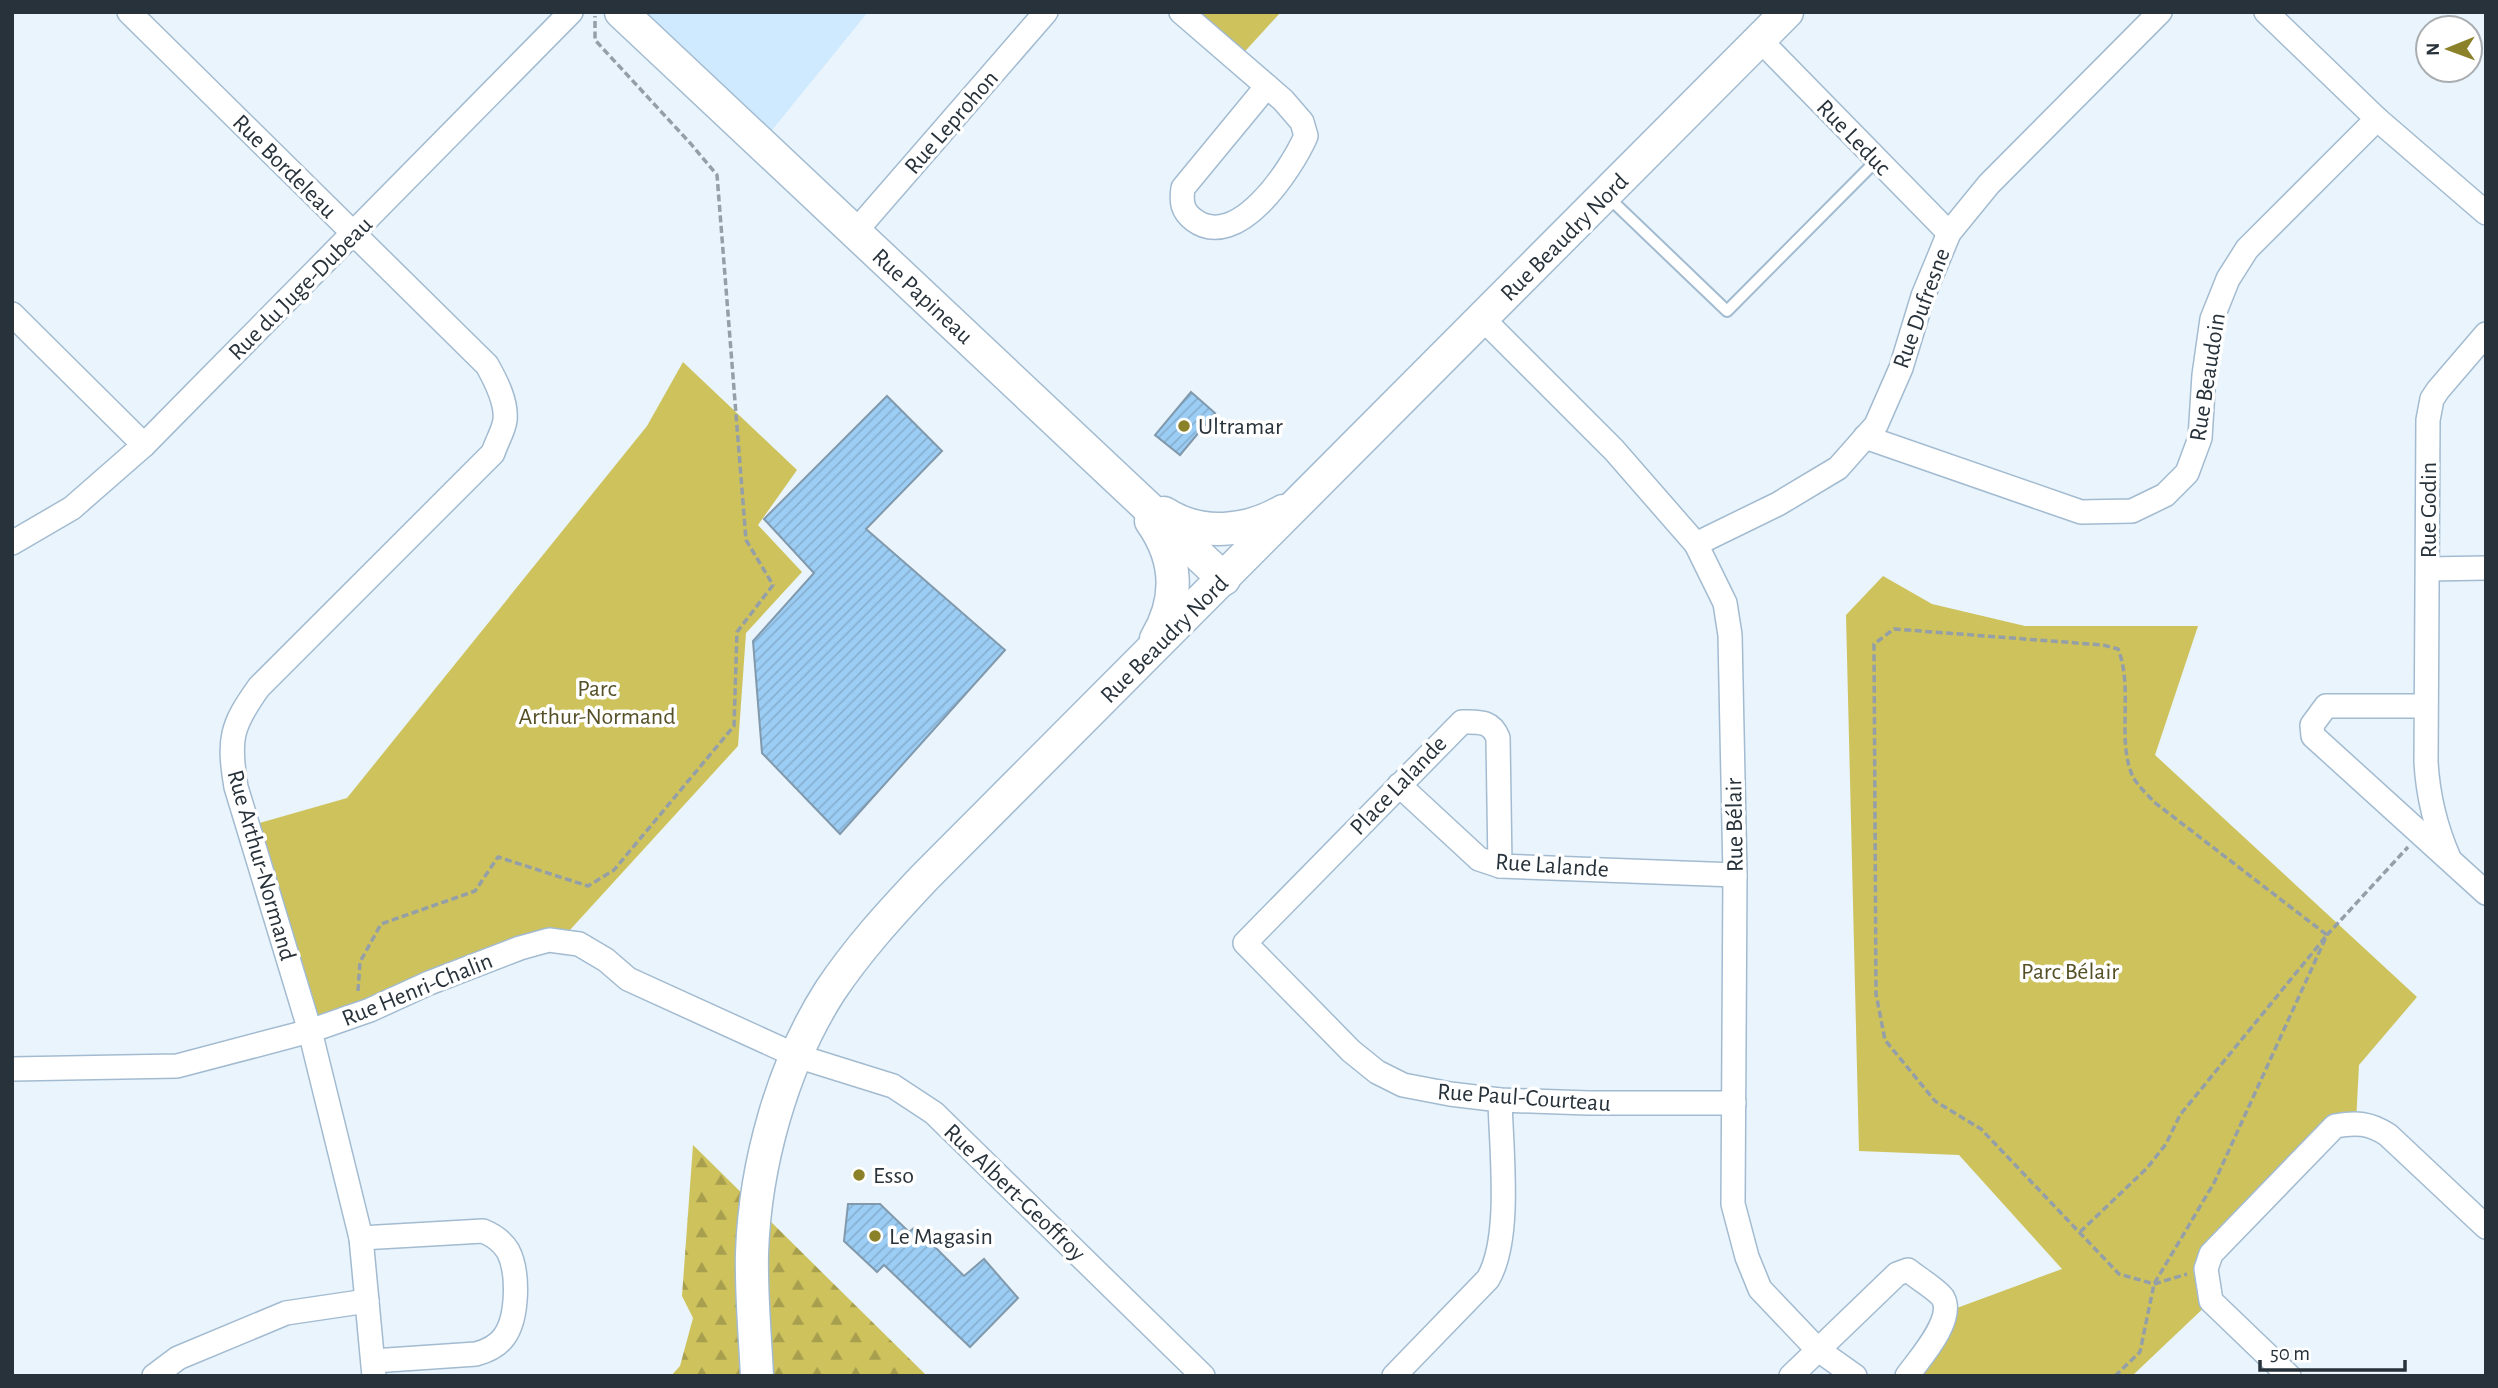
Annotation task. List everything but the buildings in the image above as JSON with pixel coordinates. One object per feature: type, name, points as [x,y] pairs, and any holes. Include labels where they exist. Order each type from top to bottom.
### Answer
[{"type":"main road","name":"Rue Papineau","points":[[621,12],[1224,579]]},
{"type":"main road","name":"Rue Beaudry Nord","points":[[757,1376],[752,1253],[761,1173],[780,1097],[797,1056],[830,992],[874,932],[925,877],[1787,12]]},
{"type":"main road","points":[[1130,491],[1172,518],[1198,528],[1228,530],[1265,522],[1306,497]]},
{"type":"main road","points":[[1122,681],[1148,652],[1166,621],[1171,606],[1172,571],[1164,540],[1130,491]]},
{"type":"street","name":"Rue Bordeleau","points":[[129,12],[487,365],[500,394],[506,423]]},
{"type":"street","name":"Rue du Juge-Dubeau","points":[[12,543],[72,508],[144,445],[571,12]]},
{"type":"street","name":"Rue Leprohon","points":[[855,232],[1046,12]]},
{"type":"street","points":[[1181,12],[1267,86],[1283,100],[1302,122],[1306,136],[1271,191],[1246,216],[1226,226],[1203,227],[1185,214],[1181,199],[1183,188],[1267,86]]},
{"type":"street","name":"Rue Dufresne","points":[[1696,544],[1778,504],[1838,468],[1876,425],[1901,368],[1923,296],[1949,233],[1989,184],[2160,12]]},
{"type":"street","points":[[2266,12],[2377,119],[2486,213]]},
{"type":"street","name":"Rue Leduc","points":[[1760,40],[1949,233]]},
{"type":"street","name":"Rue Beaudoin","points":[[1865,437],[2081,512],[2132,511],[2165,495],[2187,473],[2200,438],[2204,375],[2212,319],[2228,279],[2246,249],[2377,119]]},
{"type":"street","points":[[12,314],[144,445]]},
{"type":"street","name":"Rue Bélair","points":[[1483,318],[1614,450],[1696,544],[1725,603],[1730,635],[1735,875],[1734,1204],[1747,1257],[1760,1289],[1817,1349],[1855,1376]]},
{"type":"street","name":"Rue Godin","points":[[2449,858],[2435,827],[2427,794],[2425,706],[2428,420],[2438,390],[2486,334]]},
{"type":"street","name":"Rue Arthur-Normand","points":[[361,1238],[483,1231],[495,1236],[507,1250],[515,1281],[515,1307],[504,1337],[490,1350],[476,1354],[373,1368],[361,1238],[310,1031],[236,787],[231,755],[232,736],[239,717],[259,687],[493,453],[506,423]]},
{"type":"street","points":[[2428,569],[2486,569]]},
{"type":"street","name":"Rue Godin","points":[[2425,706],[2326,706],[2312,725],[2313,736],[2486,893]]},
{"type":"street","name":"Place Lalande","points":[[1245,943],[1462,722],[1482,721],[1494,729],[1498,738],[1500,866]]},
{"type":"street","name":"Rue Lalande","points":[[1399,785],[1479,859],[1500,866],[1735,875]]},
{"type":"street","name":"Rue Henri-Chalin","points":[[12,1069],[177,1066],[310,1031],[520,948],[549,940],[579,944],[606,960],[628,979],[797,1056]]},
{"type":"street","name":"Rue Paul-Courteau","points":[[1245,943],[1351,1051],[1377,1072],[1403,1085],[1500,1100],[1734,1103]]},
{"type":"street","name":"Rue Albert-Geoffroy","points":[[797,1056],[893,1086],[934,1113],[1203,1376]]},
{"type":"street","points":[[1394,1376],[1488,1279],[1493,1270],[1500,1251],[1502,1228],[1500,1100]]},
{"type":"street","points":[[2289,1376],[2211,1301],[2206,1269],[2211,1254],[2335,1126],[2356,1122],[2375,1127],[2388,1135],[2486,1227]]},
{"type":"street","points":[[1791,1376],[1897,1274],[1908,1270],[1942,1298],[1946,1312],[1938,1333],[1907,1376]]},
{"type":"street","points":[[154,1376],[178,1358],[286,1313],[367,1301]]},
{"type":"lane","points":[[1606,195],[1727,311],[1877,160]]},
{"type":"path","points":[[357,1014],[360,962],[381,924],[475,891],[498,857],[589,887],[614,870],[734,726],[737,632],[773,584],[746,540],[717,175],[595,40],[595,12]]},
{"type":"path","points":[[2206,1269],[2154,1284],[2119,1274],[1981,1129],[1935,1101],[1885,1040],[1876,994],[1874,644],[1894,629],[2103,645],[2118,649],[2125,665],[2128,761],[2134,779],[2154,802],[2327,935]]},
{"type":"path","points":[[2080,1232],[2147,1168],[2166,1144],[2180,1115],[2327,935],[2421,832]]},
{"type":"path","points":[[2115,1376],[2140,1352],[2154,1284],[2214,1183],[2327,935]]},
{"type":"shaded area","points":[[642,12],[868,12],[768,135]]},
{"type":"green space","points":[[1181,12],[1281,12],[1237,60]]},
{"type":"green space","name":"Parc Arthur-Normand","points":[[683,362],[797,470],[758,525],[802,572],[746,633],[738,746],[569,931],[310,1031],[256,824],[347,798],[647,426]]},
{"type":"green space","name":"Parc Bélair","points":[[1883,576],[1932,604],[2025,626],[2198,626],[2155,755],[2417,997],[2359,1065],[2356,1122],[2211,1254],[2211,1301],[2132,1376],[1907,1376],[1946,1312],[2062,1269],[1959,1155],[1859,1151],[1846,615]]},
{"type":"green space","points":[[693,1145],[927,1376],[671,1376],[680,1366],[693,1318],[682,1296]]},
{"type":"place","name":"Ultramar","points":[[1184,426]]},
{"type":"place","name":"Esso","points":[[859,1175]]},
{"type":"place","name":"Le Magasin","points":[[875,1236]]}]
